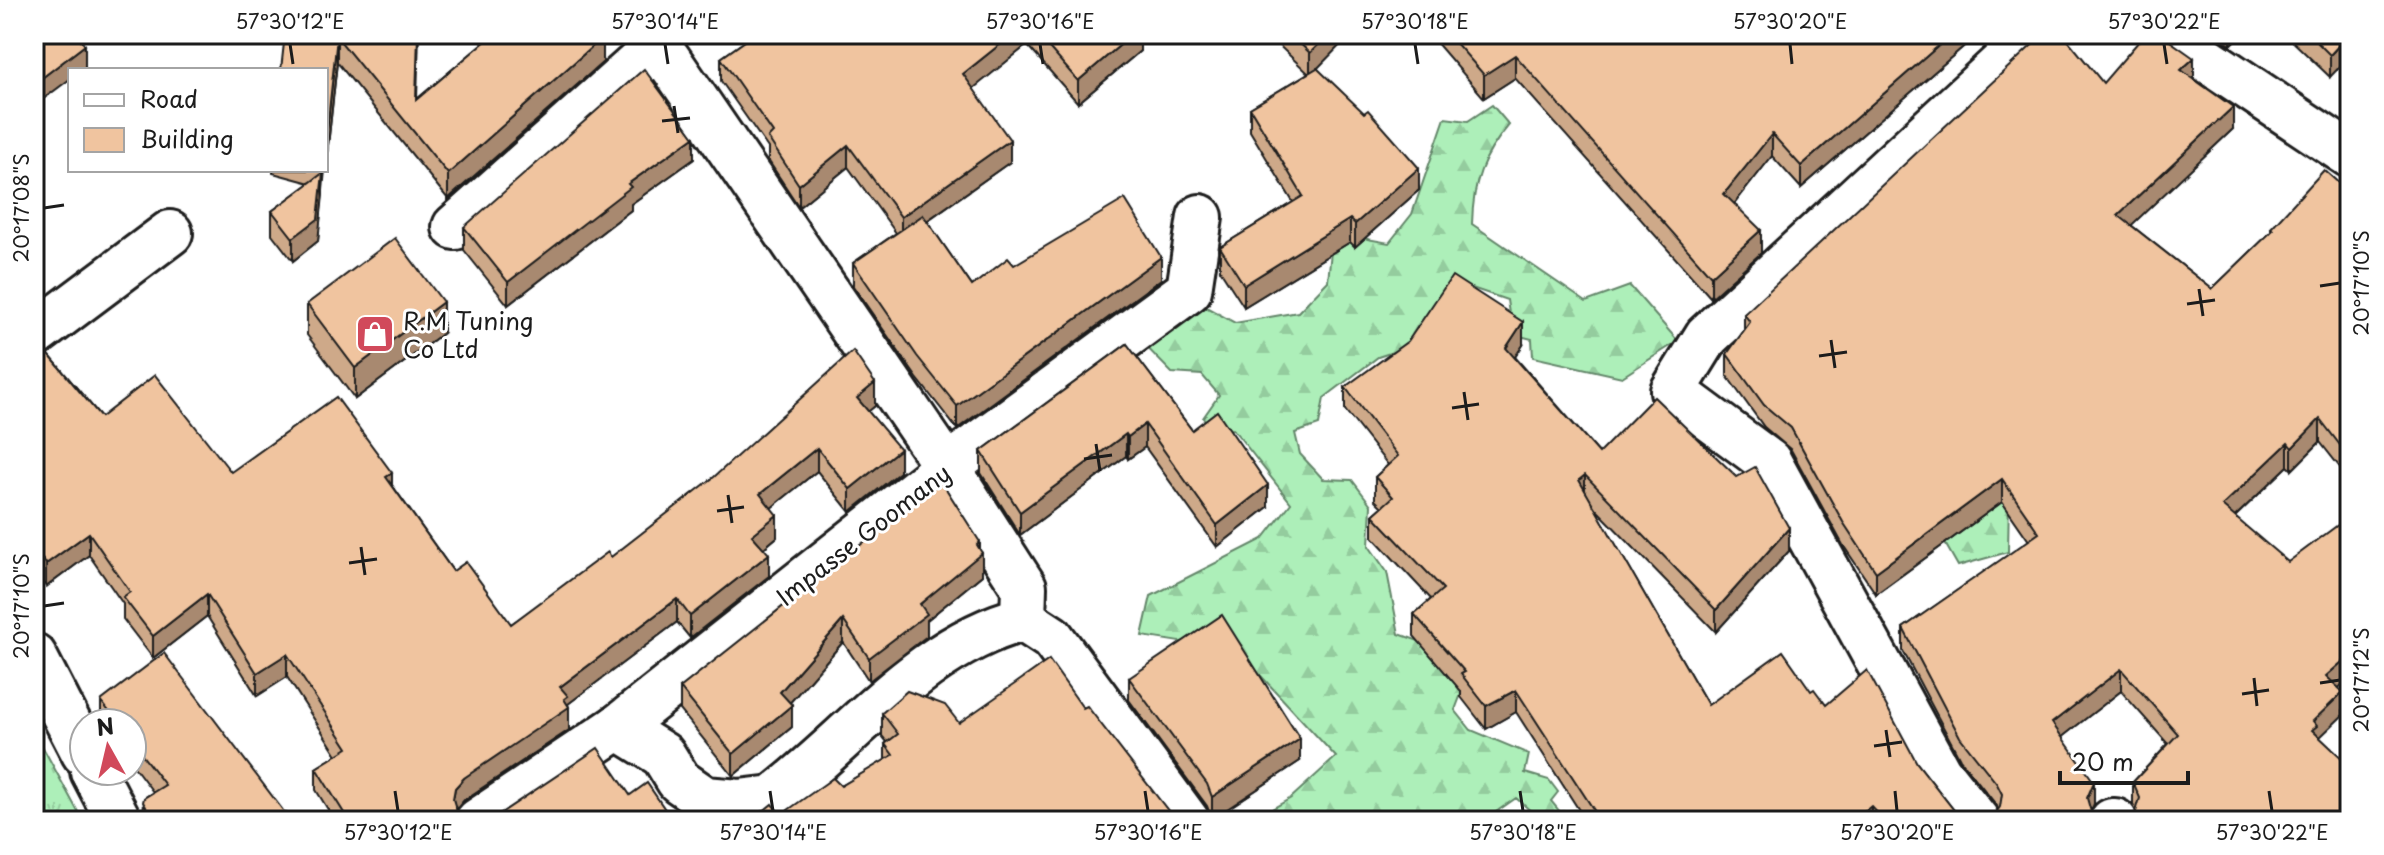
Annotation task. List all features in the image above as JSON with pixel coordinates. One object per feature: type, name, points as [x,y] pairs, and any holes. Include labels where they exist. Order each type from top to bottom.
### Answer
[{"type":"street","points":[[1977,821],[1939,773],[1769,462],[1673,391],[1707,336],[1720,328],[2034,34]]},
{"type":"street","points":[[2169,34],[2350,155]]},
{"type":"street","points":[[455,227],[642,60],[657,55],[668,59],[947,467],[1024,587],[1023,619]]},
{"type":"street","name":"Impasse Goomany","points":[[478,821],[618,727],[947,467],[1189,290],[1200,217]]},
{"type":"street","points":[[34,335],[170,233]]},
{"type":"street","points":[[618,727],[663,755],[679,781],[705,799],[739,802],[773,798],[943,654],[990,628],[1023,619],[1052,638],[1187,821]]},
{"type":"street","points":[[35,661],[68,723]]},
{"type":"street","points":[[101,787],[119,821]]},
{"type":"green space","points":[[1492,105],[1509,125],[1492,148],[1481,171],[1474,195],[1472,224],[1586,302],[1630,286],[1678,341],[1622,377],[1533,357],[1532,339],[1512,334],[1507,300],[1472,288],[1466,303],[1436,338],[1378,357],[1324,398],[1319,425],[1295,433],[1300,454],[1323,479],[1352,480],[1371,505],[1369,546],[1387,572],[1399,634],[1436,647],[1466,681],[1455,710],[1471,730],[1529,754],[1525,773],[1549,780],[1558,792],[1551,801],[1560,812],[1575,810],[1580,821],[1542,821],[1516,798],[1483,821],[1251,821],[1291,798],[1336,757],[1227,639],[1180,642],[1142,636],[1151,596],[1263,539],[1291,503],[1233,429],[1215,431],[1203,418],[1219,395],[1202,375],[1172,373],[1134,334],[1195,301],[1235,323],[1298,312],[1328,281],[1332,241],[1351,236],[1389,243],[1412,214],[1445,118],[1468,121]]},
{"type":"green space","points":[[1901,466],[2009,496],[2008,552],[1958,566]]},
{"type":"green space","points":[[34,731],[83,821],[34,821]]},
{"type":"building","points":[[34,34],[76,34],[85,45],[34,84]]},
{"type":"building","points":[[285,34],[418,34],[416,100],[494,34],[600,34],[603,37],[448,174],[337,37],[328,120],[328,68],[281,68]]},
{"type":"building","points":[[755,34],[1013,34],[963,74],[1010,140],[901,217],[848,145],[799,185],[768,138],[773,133],[721,58]]},
{"type":"building","points":[[1037,34],[1133,34],[1078,81]]},
{"type":"building","points":[[1290,34],[1329,34],[1310,53]]},
{"type":"building","points":[[1448,34],[1952,34],[1801,166],[1772,134],[1724,194],[1761,230],[1711,276],[1515,55],[1484,75]]},
{"type":"building","points":[[2044,34],[2063,34],[2103,83],[2145,34],[2160,34],[2194,58],[2181,70],[2233,107],[2118,215],[2212,289],[2273,230],[2271,228],[2324,170],[2350,193],[2350,458],[2320,419],[2292,448],[2288,443],[2222,506],[2288,562],[2350,516],[2350,655],[2326,676],[2343,692],[2313,721],[2317,726],[2312,730],[2347,763],[2343,770],[2350,776],[2350,821],[2124,821],[2136,812],[2140,798],[2133,782],[2178,734],[2121,669],[2052,723],[2094,782],[2087,798],[2091,812],[2102,821],[1986,821],[1992,819],[2000,807],[2002,794],[1960,737],[1903,628],[2039,533],[2002,479],[1876,572],[1843,522],[1791,428],[1764,405],[1727,354],[1750,322],[1744,314]]},
{"type":"building","points":[[2309,34],[2349,34],[2330,55]]},
{"type":"building","points":[[1317,68],[1364,113],[1368,110],[1419,168],[1355,224],[1350,219],[1244,285],[1220,247],[1303,196],[1250,108]]},
{"type":"building","points":[[644,69],[694,137],[628,184],[631,187],[508,282],[464,227]]},
{"type":"building","points":[[323,173],[318,219],[293,238],[272,211]]},
{"type":"building","points":[[1125,199],[1161,257],[957,406],[917,356],[853,263],[923,215],[972,286],[1008,258],[1014,265]]},
{"type":"building","points":[[395,238],[443,302],[355,368],[307,304]]},
{"type":"building","points":[[1452,276],[1523,322],[1506,348],[1599,453],[1654,397],[1737,477],[1755,467],[1789,528],[1716,610],[1585,475],[1579,480],[1708,705],[1783,651],[1811,691],[1814,689],[1826,705],[1867,670],[1917,763],[1957,814],[1967,821],[1885,821],[1871,806],[1853,821],[1601,821],[1516,690],[1486,706],[1461,674],[1465,672],[1414,614],[1443,589],[1373,515],[1393,497],[1375,477],[1398,456],[1345,387],[1408,341]]},
{"type":"building","points":[[34,337],[101,417],[155,375],[231,472],[336,397],[392,473],[386,477],[453,571],[466,562],[511,624],[608,552],[611,557],[714,477],[853,351],[875,383],[857,398],[900,449],[850,489],[817,448],[760,494],[777,515],[752,535],[769,554],[690,616],[677,599],[560,687],[568,696],[564,699],[569,707],[464,778],[455,788],[453,799],[457,812],[468,821],[349,821],[316,768],[348,748],[287,654],[257,673],[207,594],[153,636],[123,597],[130,592],[89,533],[46,564],[34,548],[34,471],[43,464],[34,453]]},
{"type":"building","points":[[1127,344],[1192,430],[1217,411],[1268,485],[1217,525],[1145,424],[1128,437],[1126,434],[1020,512],[981,451]]},
{"type":"building","points":[[941,481],[980,542],[977,545],[982,553],[920,604],[927,614],[869,658],[843,620],[780,692],[792,705],[733,754],[680,688]]},
{"type":"building","points":[[1222,615],[1300,739],[1212,797],[1207,784],[1129,678]]},
{"type":"building","points":[[164,653],[291,821],[155,821],[143,802],[144,798],[165,785],[148,763],[148,707],[106,707],[101,701]]},
{"type":"building","points":[[1049,660],[1083,708],[1087,706],[1176,821],[751,821],[772,804],[781,815],[833,778],[841,786],[893,755],[885,744],[898,734],[882,713],[907,691],[945,705],[959,723]]},
{"type":"building","points":[[598,748],[630,795],[647,783],[673,821],[487,821],[492,819]]},
{"type":"place","name":"R.M Tuning Co Ltd","points":[[375,334]]}]
